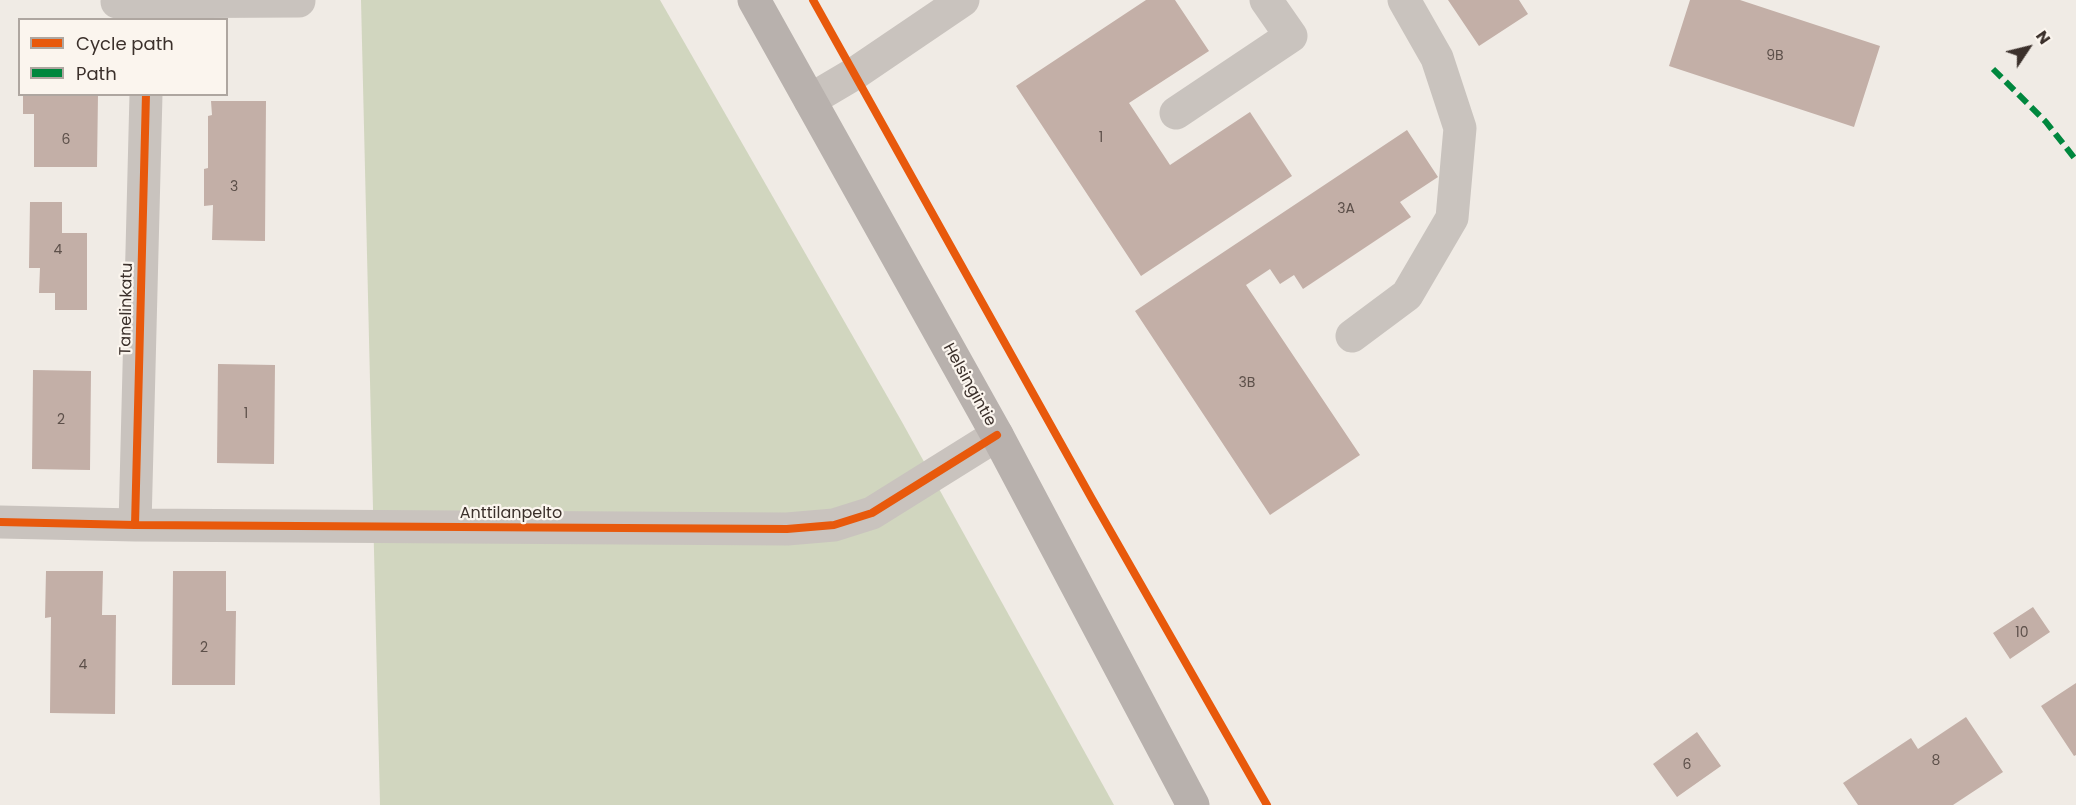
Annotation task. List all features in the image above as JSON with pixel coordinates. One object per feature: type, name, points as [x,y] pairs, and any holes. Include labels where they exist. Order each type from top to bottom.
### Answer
[{"type":"main road","name":"Helsingintie","points":[[754,0],[997,435],[1193,805]]},
{"type":"street","points":[[118,7],[299,0]]},
{"type":"street","points":[[810,100],[854,74],[963,0]]},
{"type":"street","points":[[1176,113],[1291,36],[1266,0]]},
{"type":"street","points":[[1352,336],[1407,295],[1452,218],[1460,128],[1437,58],[1404,0]]},
{"type":"street","name":"Tanelinkatu","points":[[135,525],[146,96]]},
{"type":"street","name":"Anttilanpelto","points":[[0,522],[787,529],[834,525],[872,513],[997,435]]},
{"type":"green space","points":[[361,0],[660,0],[902,422],[1114,805],[380,805]]},
{"type":"building","points":[[1146,0],[1175,0],[1209,51],[1129,103],[1170,165],[1250,112],[1292,176],[1141,276],[1016,86]]},
{"type":"building","points":[[1448,0],[1519,0],[1528,14],[1479,46]]},
{"type":"building","points":[[1690,0],[1740,0],[1880,46],[1854,127],[1669,66]]},
{"type":"building","points":[[23,96],[98,96],[97,167],[34,167],[34,114],[23,114]]},
{"type":"building","points":[[211,101],[266,101],[265,241],[212,240],[213,205],[204,206],[204,169],[208,168],[208,116],[212,115]]},
{"type":"building","points":[[1407,130],[1438,177],[1400,202],[1411,217],[1303,289],[1294,275],[1280,284],[1270,269],[1246,285],[1360,455],[1270,515],[1135,311]]},
{"type":"building","points":[[30,202],[62,202],[62,233],[87,233],[87,310],[55,310],[55,293],[39,293],[40,268],[29,268]]},
{"type":"building","points":[[218,364],[275,365],[274,464],[217,463]]},
{"type":"building","points":[[33,370],[91,371],[90,470],[32,469]]},
{"type":"building","points":[[46,571],[103,571],[102,615],[116,615],[115,714],[50,713],[51,617],[45,618]]},
{"type":"building","points":[[173,571],[226,571],[226,611],[236,611],[235,685],[172,685]]},
{"type":"building","points":[[2033,607],[2050,632],[2010,659],[1993,633]]},
{"type":"building","points":[[2076,683],[2076,755],[2074,756],[2041,706]]},
{"type":"building","points":[[1966,717],[2003,772],[1953,805],[1858,805],[1843,783],[1911,738],[1918,749]]},
{"type":"building","points":[[1697,732],[1721,766],[1677,797],[1653,764]]},
{"type":"marked path","points":[[1993,69],[2046,122],[2076,160]]},
{"type":"cycle path","points":[[813,0],[1092,499],[1267,805]]},
{"type":"cycle path","points":[[135,525],[146,96]]},
{"type":"cycle path","points":[[0,522],[787,529],[834,525],[872,513],[997,435]]}]
